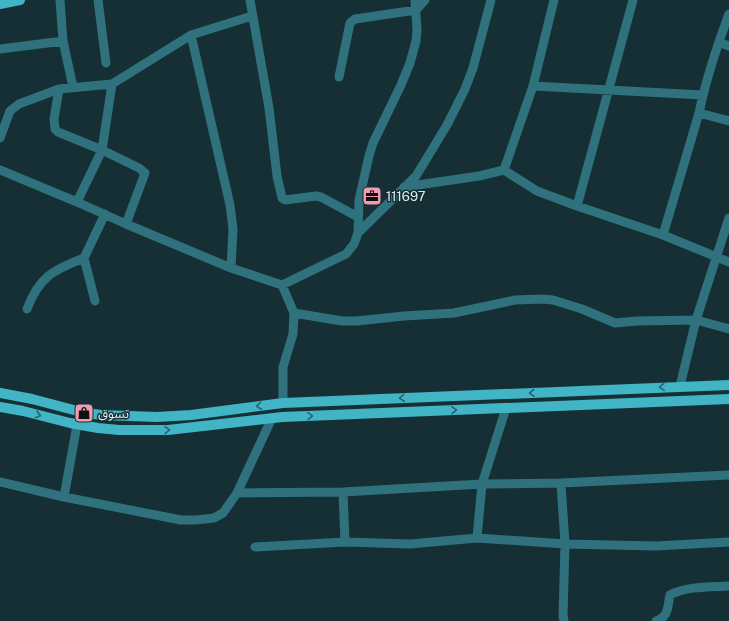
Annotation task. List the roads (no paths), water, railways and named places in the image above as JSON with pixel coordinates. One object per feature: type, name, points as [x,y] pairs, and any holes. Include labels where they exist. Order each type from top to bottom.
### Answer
[{"type":"main road","points":[[0,4],[20,0]]},
{"type":"main road","points":[[0,393],[85,412],[157,417],[191,415],[283,403],[729,385]]},
{"type":"main road","points":[[0,408],[23,411],[77,425],[119,430],[168,430],[272,418],[729,399]]},
{"type":"street","points":[[60,0],[63,41],[72,87]]},
{"type":"street","points":[[98,0],[106,62]]},
{"type":"street","points":[[250,0],[268,101],[277,176],[282,198],[285,200],[316,196],[321,197],[358,217]]},
{"type":"street","points":[[0,170],[231,268],[282,285],[346,254],[354,244],[358,233],[359,200],[368,156],[401,85],[416,41],[416,0]]},
{"type":"street","points":[[338,77],[350,23],[355,19],[416,10],[424,0]]},
{"type":"street","points":[[358,233],[416,176],[446,125],[465,89],[480,47],[491,0]]},
{"type":"street","points":[[504,170],[533,86],[554,0]]},
{"type":"street","points":[[577,206],[633,0]]},
{"type":"street","points":[[663,235],[703,95],[729,14]]},
{"type":"street","points":[[0,138],[10,111],[14,107],[59,89],[112,84],[191,35],[252,16]]},
{"type":"street","points":[[191,35],[230,205],[233,229],[231,268]]},
{"type":"street","points":[[0,49],[63,41]]},
{"type":"street","points":[[719,42],[729,46]]},
{"type":"street","points":[[77,202],[102,150],[112,84]]},
{"type":"street","points":[[533,86],[703,95]]},
{"type":"street","points":[[59,89],[54,119],[55,129],[58,132],[102,150],[139,168],[145,173],[126,224]]},
{"type":"street","points":[[699,113],[729,121]]},
{"type":"street","points":[[404,188],[479,176],[504,170],[530,188],[577,206],[663,235],[729,262]]},
{"type":"street","points":[[95,301],[84,258],[105,214]]},
{"type":"street","points":[[680,386],[696,320],[729,218]]},
{"type":"street","points":[[27,309],[32,296],[48,275],[58,268],[84,258]]},
{"type":"street","points":[[282,285],[294,313],[293,334],[283,367],[283,403]]},
{"type":"street","points":[[294,313],[342,321],[357,321],[404,316],[454,314],[515,300],[542,299],[554,300],[582,309],[615,323],[696,320],[729,329]]},
{"type":"street","points":[[477,538],[482,484],[506,408]]},
{"type":"street","points":[[0,482],[64,497],[181,520],[214,518],[223,513],[237,493],[272,418]]},
{"type":"street","points":[[64,497],[77,425]]},
{"type":"street","points":[[237,493],[343,492],[482,484],[561,484],[729,475]]},
{"type":"street","points":[[561,484],[564,544],[564,621]]},
{"type":"street","points":[[343,492],[345,542]]},
{"type":"street","points":[[255,547],[345,542],[403,544],[477,538],[564,544],[656,546],[729,542]]},
{"type":"street","points":[[656,621],[666,615],[670,595],[676,592],[694,588],[729,586]]},
{"type":"place","name":"111697","points":[[372,196]]},
{"type":"place","name":"تسوق","points":[[84,413]]}]
